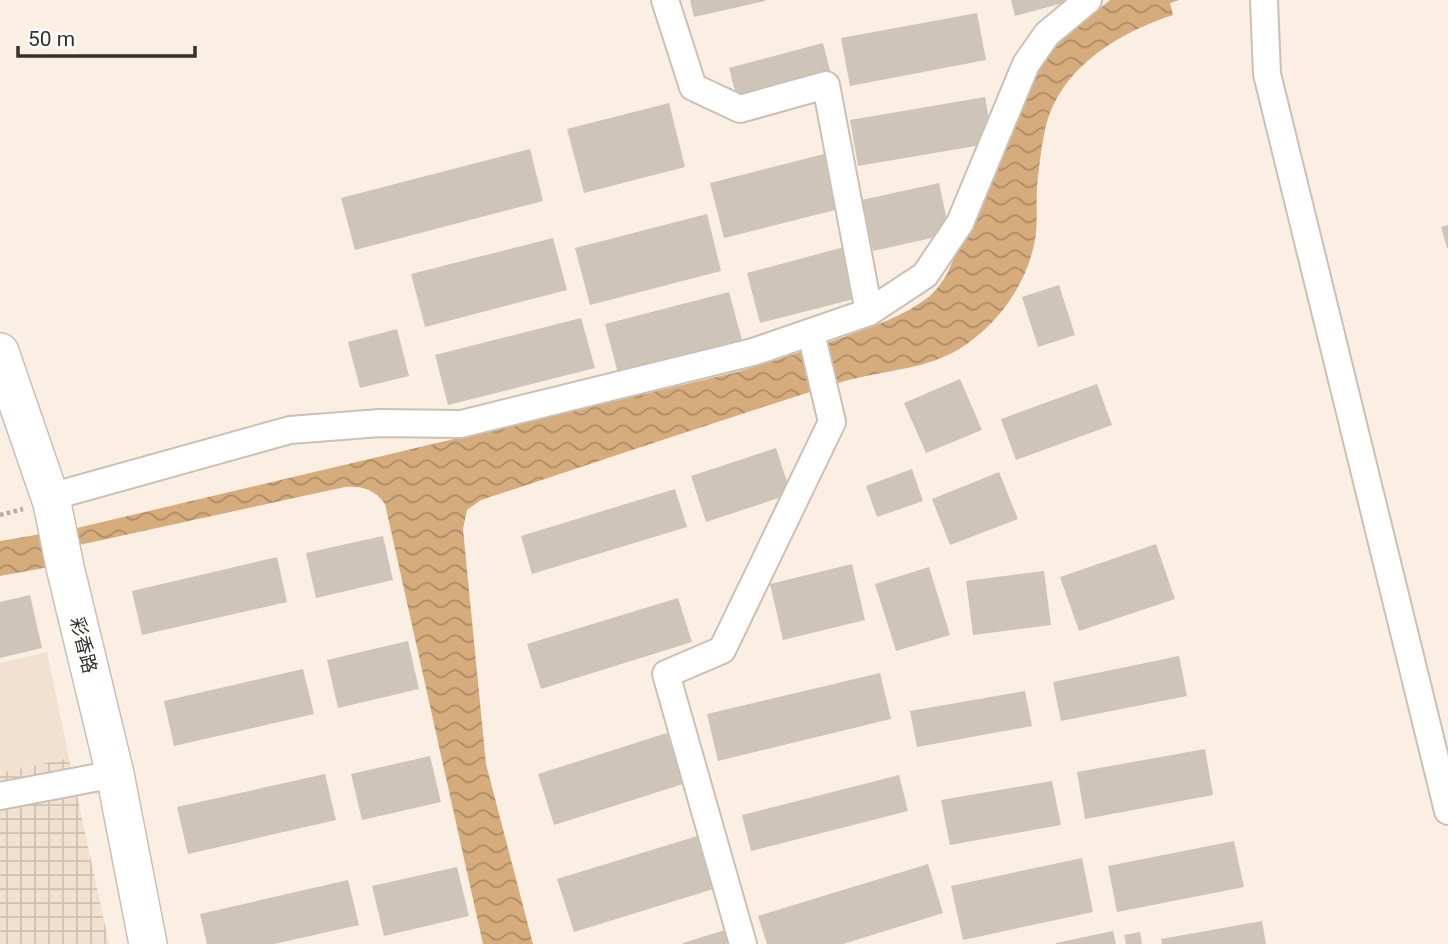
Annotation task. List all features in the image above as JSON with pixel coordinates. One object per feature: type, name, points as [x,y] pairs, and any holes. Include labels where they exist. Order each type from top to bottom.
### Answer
[{"type":"street","points":[[665,0],[693,87],[740,109],[827,85],[869,313]]},
{"type":"street","points":[[51,500],[290,430],[380,423],[461,424],[812,338],[869,313],[925,275],[960,223],[1026,64],[1047,34],[1088,0]]},
{"type":"street","points":[[1264,0],[1267,74],[1448,811]]},
{"type":"street","points":[[743,944],[666,674],[722,650],[832,422],[812,338]]},
{"type":"street","name":"彩香路","points":[[0,352],[51,500],[116,774],[148,944]]},
{"type":"street","points":[[0,796],[116,774]]},
{"type":"shaded area","points":[[47,652],[69,758],[0,773],[0,663]]},
{"type":"shaded area","points":[[69,758],[109,944],[0,944],[0,773]]},
{"type":"water","points":[[1110,0],[1179,0],[1170,3],[1173,15],[1112,43],[1077,71],[1063,88],[1052,108],[1045,130],[1032,254],[1021,281],[1006,306],[976,337],[944,357],[927,363],[856,378],[793,397],[481,500],[467,510],[463,529],[486,764],[533,944],[483,944],[385,504],[372,492],[357,487],[345,487],[79,545],[82,561],[0,576],[0,541],[77,528],[737,372],[841,338],[899,315],[930,296],[947,274],[1043,56]]},
{"type":"building","points":[[690,0],[765,0],[765,1],[694,17]]},
{"type":"building","points":[[1011,0],[1070,0],[1070,1],[1015,16]]},
{"type":"building","points":[[977,13],[986,60],[850,86],[841,38]]},
{"type":"building","points":[[823,43],[835,90],[741,114],[729,68]]},
{"type":"building","points":[[985,97],[993,143],[858,166],[850,120]]},
{"type":"building","points":[[669,103],[685,167],[584,193],[567,129]]},
{"type":"building","points":[[530,149],[543,201],[355,250],[341,198]]},
{"type":"building","points":[[828,153],[843,208],[724,238],[710,183]]},
{"type":"building","points":[[939,183],[950,234],[873,251],[862,200]]},
{"type":"building","points":[[707,214],[721,271],[590,305],[575,248]]},
{"type":"building","points":[[1448,225],[1448,248],[1447,248],[1441,227]]},
{"type":"building","points":[[553,238],[567,290],[425,327],[411,274]]},
{"type":"building","points":[[848,246],[862,297],[760,323],[747,273]]},
{"type":"building","points":[[1059,285],[1075,335],[1038,347],[1022,297]]},
{"type":"building","points":[[729,292],[743,344],[619,377],[605,324]]},
{"type":"building","points":[[581,318],[595,368],[448,405],[435,355]]},
{"type":"building","points":[[397,329],[409,376],[360,388],[348,342]]},
{"type":"building","points":[[960,379],[982,430],[926,453],[904,403]]},
{"type":"building","points":[[1097,384],[1112,425],[1016,460],[1001,419]]},
{"type":"building","points":[[776,448],[791,494],[706,522],[691,476]]},
{"type":"building","points":[[912,469],[923,501],[877,517],[866,486]]},
{"type":"building","points":[[999,472],[1018,519],[950,545],[932,499]]},
{"type":"building","points":[[675,489],[687,527],[532,574],[521,536]]},
{"type":"building","points":[[383,536],[393,580],[316,598],[306,553]]},
{"type":"building","points":[[1156,544],[1175,599],[1079,631],[1060,577]]},
{"type":"building","points":[[277,557],[287,602],[142,635],[132,591]]},
{"type":"building","points":[[852,564],[865,620],[783,640],[770,584]]},
{"type":"building","points":[[929,567],[950,635],[896,651],[875,584]]},
{"type":"building","points":[[1044,571],[1051,625],[973,635],[966,581]]},
{"type":"building","points":[[30,595],[42,648],[0,658],[0,602]]},
{"type":"building","points":[[678,598],[692,642],[541,689],[527,644]]},
{"type":"building","points":[[408,641],[419,689],[338,708],[327,660]]},
{"type":"building","points":[[1179,656],[1187,696],[1061,721],[1053,682]]},
{"type":"building","points":[[303,669],[314,714],[174,746],[164,701]]},
{"type":"building","points":[[880,673],[891,719],[718,761],[707,714]]},
{"type":"building","points":[[1025,691],[1032,726],[917,747],[910,711]]},
{"type":"building","points":[[667,733],[683,784],[554,825],[538,774]]},
{"type":"building","points":[[1205,749],[1213,795],[1085,819],[1077,772]]},
{"type":"building","points":[[430,756],[441,802],[362,820],[351,774]]},
{"type":"building","points":[[325,774],[336,820],[188,854],[177,807]]},
{"type":"building","points":[[899,775],[908,811],[751,851],[742,815]]},
{"type":"building","points":[[1052,781],[1061,825],[950,845],[941,800]]},
{"type":"building","points":[[704,834],[720,887],[574,932],[557,879]]},
{"type":"building","points":[[1234,841],[1244,887],[1117,912],[1108,866]]},
{"type":"building","points":[[1082,858],[1093,912],[963,940],[951,886]]},
{"type":"building","points":[[928,864],[943,913],[843,944],[767,944],[758,916]]},
{"type":"building","points":[[457,867],[469,916],[384,936],[372,886]]},
{"type":"building","points":[[348,880],[359,925],[274,944],[207,944],[200,914]]},
{"type":"building","points":[[1262,921],[1266,944],[1162,944],[1161,939]]},
{"type":"building","points":[[738,926],[743,944],[683,944],[683,943]]},
{"type":"building","points":[[1113,931],[1116,944],[1056,944],[1056,943]]},
{"type":"building","points":[[1140,932],[1142,944],[1126,944],[1124,935]]}]
